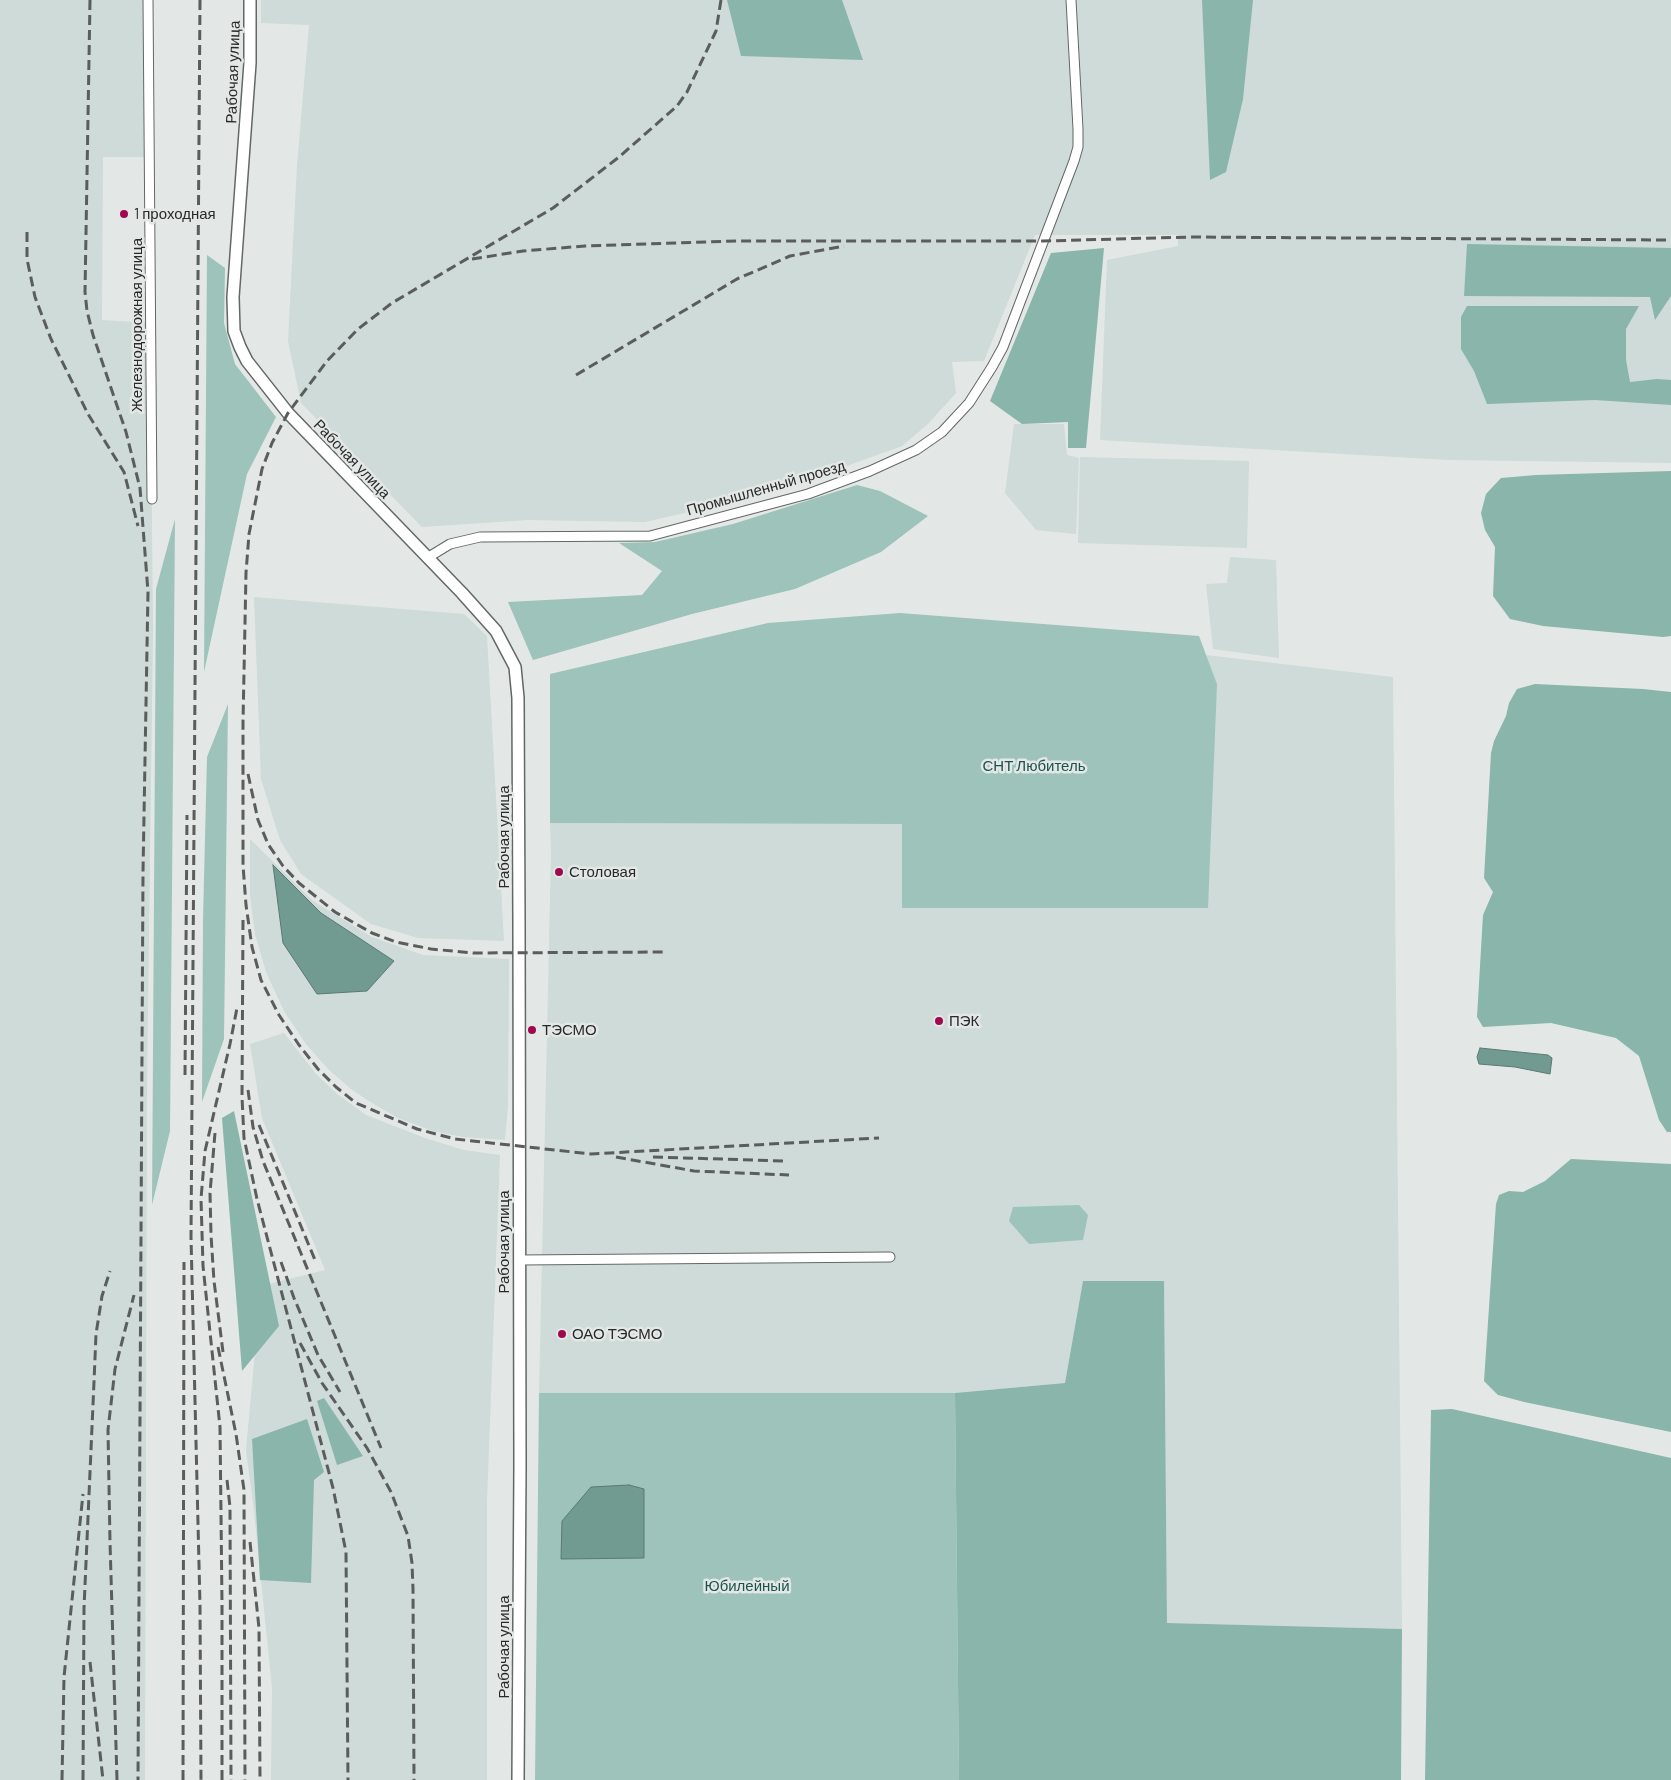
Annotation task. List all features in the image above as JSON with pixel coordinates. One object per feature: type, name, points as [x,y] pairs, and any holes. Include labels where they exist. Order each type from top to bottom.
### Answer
[{"type":"street","name":"Железнодорожная улица","points":[[148,0],[152,499]]},
{"type":"street","name":"Рабочая улица","points":[[250,0],[250,63],[233,297],[234,331],[237,339],[247,361],[288,413],[496,631],[514,667],[518,707],[520,1260],[518,1780]]},
{"type":"street","name":"Промышленный проезд","points":[[427,558],[450,544],[480,537],[650,536],[808,494],[870,471],[916,450],[942,432],[969,402],[992,367],[1002,347],[1074,161],[1078,147],[1078,129],[1071,0]]},
{"type":"street","points":[[520,1260],[890,1257]]},
{"type":"shaded area","points":[[0,0],[149,0],[151,157],[103,157],[102,320],[150,323],[153,629],[147,1086],[145,1780],[0,1780]]},
{"type":"shaded area","points":[[261,0],[1671,0],[1671,463],[1448,460],[1100,440],[1107,260],[1178,246],[1178,235],[1035,235],[984,361],[952,362],[956,393],[928,424],[902,446],[772,493],[645,522],[528,520],[422,527],[301,403],[288,341],[297,165],[309,25],[261,23]]},
{"type":"shaded area","points":[[727,0],[842,0],[863,60],[741,56]]},
{"type":"shaded area","points":[[1202,0],[1253,0],[1243,99],[1226,172],[1210,180]]},
{"type":"shaded area","points":[[1467,244],[1671,248],[1671,296],[1655,320],[1650,297],[1464,296]]},
{"type":"shaded area","points":[[1104,248],[1086,448],[1068,448],[1068,422],[1022,424],[990,401],[1051,253]]},
{"type":"shaded area","points":[[1467,306],[1639,306],[1626,329],[1626,360],[1630,382],[1657,379],[1671,380],[1671,405],[1595,400],[1487,404],[1474,371],[1461,349],[1461,317]]},
{"type":"shaded area","points":[[1014,424],[1064,424],[1067,455],[1079,458],[1076,534],[1036,530],[1005,493]]},
{"type":"shaded area","points":[[1080,457],[1249,461],[1247,548],[1078,543]]},
{"type":"shaded area","points":[[1671,471],[1671,636],[1663,637],[1543,626],[1510,619],[1493,596],[1495,547],[1485,530],[1481,513],[1486,494],[1501,478],[1536,475]]},
{"type":"shaded area","points":[[1230,557],[1276,560],[1279,658],[1213,649],[1206,584],[1227,583]]},
{"type":"shaded area","points":[[254,597],[464,614],[487,636],[504,941],[418,938],[371,924],[301,874],[280,840],[261,779]]},
{"type":"shaded area","points":[[1206,655],[1393,677],[1402,1629],[1167,1623],[1164,1282],[1083,1281],[1065,1383],[955,1393],[539,1393],[551,853],[550,823],[902,824],[903,908],[1217,684]]},
{"type":"shaded area","points":[[1535,684],[1671,692],[1671,1132],[1667,1132],[1659,1120],[1639,1056],[1616,1038],[1551,1023],[1483,1027],[1477,1017],[1483,915],[1493,892],[1484,878],[1491,753],[1494,741],[1506,716],[1509,703],[1517,689]]},
{"type":"shaded area","points":[[250,839],[313,901],[372,937],[423,955],[509,959],[508,1106],[505,1140],[463,1137],[433,1131],[398,1118],[351,1089],[328,1069],[306,1044],[284,1011],[266,972],[255,934],[250,895]]},
{"type":"shaded area","points":[[273,865],[321,913],[394,961],[367,991],[317,994],[283,943]]},
{"type":"shaded area","points":[[284,1033],[316,1074],[337,1094],[366,1115],[425,1138],[464,1150],[500,1155],[487,1501],[487,1780],[271,1780],[272,1688],[246,1450],[261,1286],[325,1270],[262,1118],[250,1044]]},
{"type":"shaded area","points":[[1480,1048],[1548,1055],[1552,1058],[1550,1074],[1515,1067],[1479,1064],[1477,1057]]},
{"type":"shaded area","points":[[234,1111],[279,1326],[242,1371],[222,1118]]},
{"type":"shaded area","points":[[1571,1159],[1671,1164],[1671,1432],[1498,1395],[1484,1381],[1496,1204],[1499,1195],[1509,1191],[1523,1192],[1545,1181]]},
{"type":"shaded area","points":[[1083,1281],[1164,1281],[1167,1623],[1402,1629],[1401,1780],[959,1780],[955,1393],[1065,1383]]},
{"type":"shaded area","points":[[324,1398],[363,1456],[337,1465],[317,1401]]},
{"type":"shaded area","points":[[1452,1409],[1671,1458],[1671,1780],[1425,1780],[1431,1410]]},
{"type":"shaded area","points":[[307,1419],[324,1472],[314,1480],[311,1583],[260,1580],[252,1439]]},
{"type":"shaded area","points":[[629,1485],[644,1489],[644,1558],[561,1559],[562,1521],[591,1487]]},
{"type":"green space","points":[[207,255],[225,268],[224,323],[235,364],[276,417],[247,474],[204,672]]},
{"type":"green space","points":[[857,485],[880,491],[928,516],[881,552],[795,589],[692,614],[533,660],[508,602],[642,595],[662,571],[619,543],[655,542],[733,524]]},
{"type":"green space","points":[[175,519],[170,1131],[152,1205],[156,589]]},
{"type":"green space","name":"СНТ Любитель","points":[[900,613],[1199,636],[1217,684],[1208,908],[902,908],[902,824],[550,823],[550,674],[768,623]]},
{"type":"green space","points":[[228,704],[224,1039],[202,1102],[203,920],[207,757]]},
{"type":"green space","points":[[1079,1205],[1088,1215],[1083,1240],[1029,1244],[1009,1221],[1013,1207]]},
{"type":"green space","name":"Юбилейный","points":[[539,1393],[955,1393],[959,1780],[535,1780]]},
{"type":"railway","points":[[90,0],[85,292],[87,311],[93,335],[126,432],[140,488],[148,592],[143,872],[138,1780]]},
{"type":"railway","points":[[200,0],[191,1237],[200,1605],[201,1780]]},
{"type":"railway","points":[[721,0],[716,31],[687,92],[677,106],[619,157],[553,208],[392,303],[358,329],[327,361],[288,413],[272,443],[262,469],[249,534],[246,573],[243,722],[243,865],[246,905],[252,947],[261,980],[279,1015],[299,1045],[318,1069],[356,1103],[417,1129],[455,1139],[591,1154],[879,1138]]},
{"type":"railway","points":[[27,232],[27,259],[35,297],[51,339],[88,414],[124,472],[138,526]]},
{"type":"railway","points":[[472,259],[523,251],[585,246],[737,241],[1043,241],[1191,237],[1671,240]]},
{"type":"railway","points":[[576,375],[737,279],[790,256],[844,246]]},
{"type":"railway","points":[[248,774],[258,820],[268,844],[283,866],[299,883],[335,912],[372,933],[396,942],[431,949],[473,953],[666,952]]},
{"type":"railway","points":[[185,1075],[187,815]]},
{"type":"railway","points":[[243,920],[242,1097],[244,1138],[257,1199],[333,1488],[346,1552],[348,1780]]},
{"type":"railway","points":[[222,1780],[220,1427],[203,1266],[201,1199],[205,1151],[237,1008]]},
{"type":"railway","points":[[248,1090],[253,1127],[263,1161],[381,1448]]},
{"type":"railway","points":[[259,1125],[315,1260]]},
{"type":"railway","points":[[215,1133],[210,1193],[211,1235],[214,1281],[223,1352]]},
{"type":"railway","points":[[616,1157],[694,1171],[789,1175]]},
{"type":"railway","points":[[653,1157],[785,1161]]},
{"type":"railway","points":[[183,1780],[184,1262]]},
{"type":"railway","points":[[281,1262],[318,1355],[340,1392]]},
{"type":"railway","points":[[83,1780],[84,1608],[96,1334],[102,1296],[110,1271]]},
{"type":"railway","points":[[117,1780],[108,1430],[115,1369],[134,1295]]},
{"type":"railway","points":[[300,1343],[322,1383],[367,1448],[391,1492],[408,1536],[413,1589],[414,1780]]},
{"type":"railway","points":[[218,1347],[236,1434],[244,1490],[245,1780]]},
{"type":"railway","points":[[227,1480],[230,1507],[231,1780]]},
{"type":"railway","points":[[62,1780],[64,1677],[83,1494]]},
{"type":"railway","points":[[250,1542],[259,1628],[260,1780]]},
{"type":"railway","points":[[90,1662],[103,1780]]},
{"type":"place","name":"1 проходная","points":[[124,214]]},
{"type":"place","name":"Столовая","points":[[559,872]]},
{"type":"place","name":"ПЭК","points":[[939,1021]]},
{"type":"place","name":"ТЭСМО","points":[[532,1030]]},
{"type":"place","name":"ОАО ТЭСМО","points":[[562,1334]]}]
